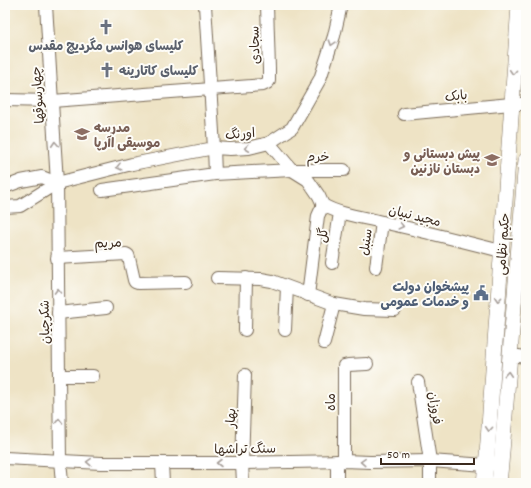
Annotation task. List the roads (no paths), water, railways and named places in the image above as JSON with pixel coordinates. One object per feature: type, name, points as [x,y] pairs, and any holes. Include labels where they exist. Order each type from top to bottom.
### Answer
[{"type":"main road","name":"حکیم نظامی","points":[[484,483],[519,5]]},
{"type":"main road","name":"حکیم نظامی","points":[[499,483],[510,355],[523,251],[526,160]]},
{"type":"street","name":"چهارسوقها","points":[[46,5],[57,183]]},
{"type":"street","points":[[205,5],[215,174]]},
{"type":"street","name":"سجادی","points":[[210,90],[263,85],[268,81],[267,5]]},
{"type":"street","name":"اورنگ","points":[[57,183],[132,164],[214,148],[249,148],[269,143],[292,128],[320,79],[334,36],[341,5]]},
{"type":"street","points":[[5,100],[52,101],[210,90]]},
{"type":"street","name":"بابک","points":[[404,114],[511,104],[526,104]]},
{"type":"street","points":[[269,143],[292,170],[308,180],[319,196],[323,206],[318,216],[308,295]]},
{"type":"street","points":[[102,190],[215,174],[292,170]]},
{"type":"street","name":"خرم","points":[[292,170],[344,170]]},
{"type":"street","points":[[5,187],[21,181],[42,177],[57,183]]},
{"type":"street","points":[[5,208],[20,206],[57,183]]},
{"type":"street","name":"شکرچیان","points":[[57,183],[60,460],[62,483]]},
{"type":"street","name":"مجید نبیان","points":[[323,206],[340,212],[502,251]]},
{"type":"street","name":"گل","points":[[332,263],[340,212]]},
{"type":"street","name":"سنبل","points":[[376,267],[382,222]]},
{"type":"street","name":"مریم","points":[[57,258],[126,254],[129,258],[135,282],[186,282]]},
{"type":"street","points":[[217,278],[262,278],[334,304],[364,309],[395,310]]},
{"type":"street","points":[[245,330],[246,278]]},
{"type":"street","points":[[285,330],[287,287]]},
{"type":"street","points":[[324,343],[334,304]]},
{"type":"street","points":[[58,313],[106,308]]},
{"type":"street","points":[[510,355],[526,357]]},
{"type":"street","name":"ماه","points":[[341,461],[344,366],[367,364]]},
{"type":"street","name":"بهار","points":[[243,483],[242,463],[245,375]]},
{"type":"street","points":[[59,376],[94,376]]},
{"type":"street","name":"فروزان","points":[[418,382],[430,461],[430,483]]},
{"type":"street","name":"سنگ تراشها","points":[[5,458],[101,463],[430,461],[486,465],[501,464]]},
{"type":"street","points":[[337,483],[341,461]]},
{"type":"street","points":[[162,463],[163,483]]},
{"type":"place","name":"کلیسای هوانس مگردیچ مقدس","points":[[106,27]]},
{"type":"place","name":"کلیسای کاتارینه","points":[[107,70]]},
{"type":"place","name":"مدرسه موسیقی اآرپا","points":[[82,134]]},
{"type":"place","name":"پیش دبستانی و دبستان نازنین","points":[[492,160]]},
{"type":"place","name":"پیشخوان دولت و خدمات عمومی","points":[[481,293]]}]
